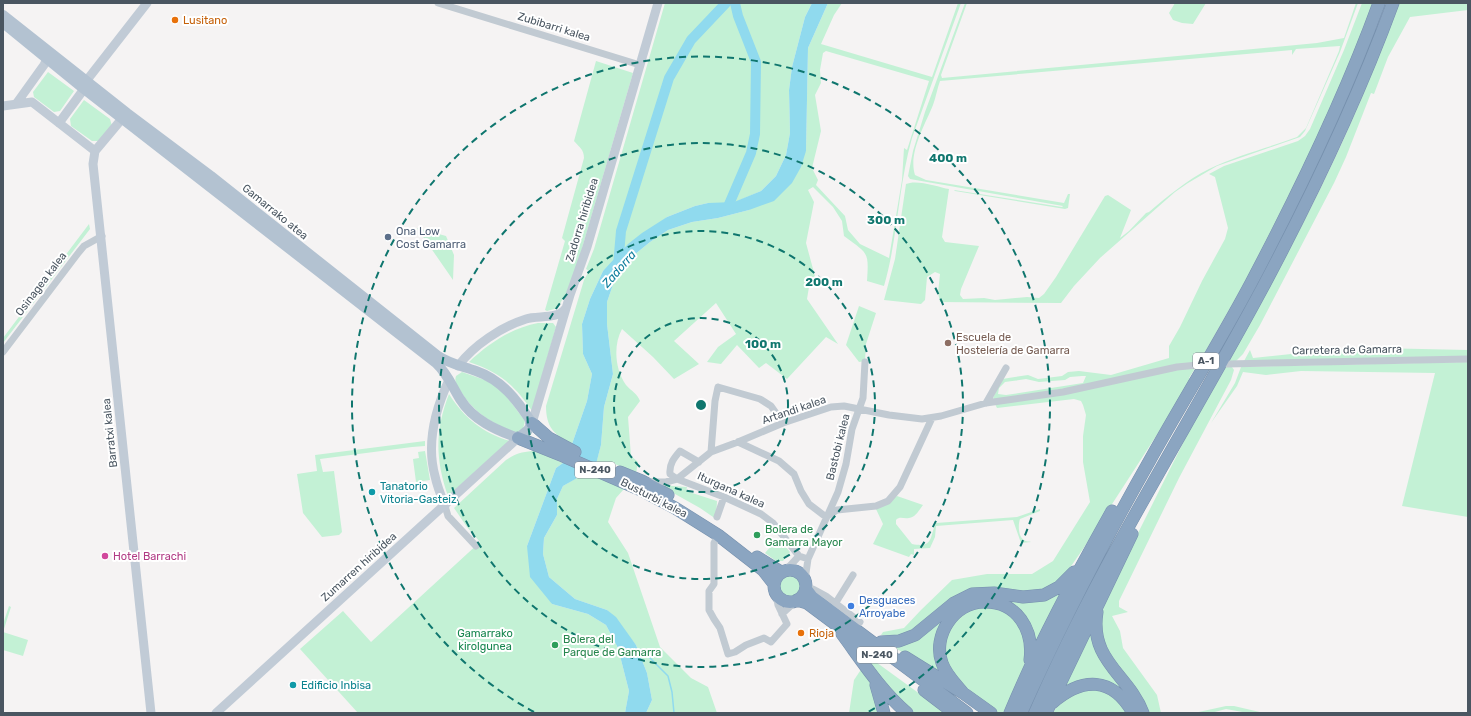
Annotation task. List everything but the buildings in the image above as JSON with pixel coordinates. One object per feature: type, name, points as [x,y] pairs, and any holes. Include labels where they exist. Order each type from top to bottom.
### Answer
[{"type":"highway","name":"A-1","points":[[1014,712],[1150,460],[1250,284],[1296,196],[1338,104],[1380,3]]},
{"type":"highway","name":"A-1","points":[[1035,713],[1075,627],[1113,553],[1263,287],[1308,201],[1351,108],[1393,3]]},
{"type":"highway","name":"Busturbi kalea","points":[[532,423],[565,452]]},
{"type":"highway","name":"Busturbi kalea","points":[[518,438],[565,452],[628,480],[675,508],[763,570],[775,589]]},
{"type":"highway","points":[[1048,709],[1179,438]]},
{"type":"highway","points":[[1014,712],[1029,668],[1081,566],[1117,503],[1138,471],[1150,460]]},
{"type":"highway","name":"Busturbi kalea","points":[[628,480],[642,481],[687,506],[706,518],[763,561],[784,571]]},
{"type":"highway","points":[[880,642],[899,641],[915,635],[954,603],[972,594],[994,593],[1023,597],[1044,595],[1059,587],[1081,566]]},
{"type":"highway","points":[[775,589],[778,575],[784,571]]},
{"type":"highway","name":"N-240","points":[[784,571],[798,571],[812,597],[861,628],[967,713]]},
{"type":"highway","points":[[797,601],[803,596],[806,586]]},
{"type":"highway","name":"N-240","points":[[775,589],[784,601],[807,603],[954,713]]},
{"type":"highway","points":[[963,693],[944,667],[940,655],[941,636],[950,620],[964,607],[974,603],[992,602],[1016,614],[1022,620],[1027,629],[1030,640],[1031,653],[1029,668]]},
{"type":"highway","points":[[1099,604],[1096,627],[1101,650],[1109,664],[1138,702],[1143,713]]},
{"type":"highway","points":[[836,624],[874,678],[888,695],[907,713]]},
{"type":"highway","points":[[861,628],[880,642],[963,693],[991,713]]},
{"type":"highway","points":[[874,678],[884,713]]},
{"type":"highway","points":[[1048,709],[1071,689],[1081,685],[1091,684],[1100,685],[1115,692],[1122,697],[1133,713]]},
{"type":"main road","name":"Gamarrako atea","points":[[3,15],[85,84],[436,363],[443,370],[465,406],[483,422],[518,438]]},
{"type":"main road","name":"Gamarrako atea","points":[[3,23],[47,59],[85,84]]},
{"type":"main road","name":"Gamarrako atea","points":[[125,116],[211,176],[438,356],[447,362],[480,373],[498,382],[516,399],[532,423]]},
{"type":"main road","points":[[449,380],[458,366]]},
{"type":"main road","name":"Zadorra hiribidea","points":[[518,438],[528,430],[532,423]]},
{"type":"street","points":[[59,123],[85,84],[147,3]]},
{"type":"street","name":"Zubibarri kalea","points":[[438,3],[640,66]]},
{"type":"street","name":"Zadorra hiribidea","points":[[532,423],[575,279],[587,247],[658,3]]},
{"type":"street","points":[[16,104],[47,59]]},
{"type":"street","points":[[3,106],[32,102],[95,151],[125,116]]},
{"type":"street","name":"Barratxi kalea","points":[[95,151],[93,164],[102,236],[151,713]]},
{"type":"street","name":"Osinagea kalea","points":[[3,352],[84,246],[102,236]]},
{"type":"street","points":[[458,366],[473,350],[496,333],[525,319],[561,314],[566,308]]},
{"type":"street","points":[[549,316],[559,322],[561,327]]},
{"type":"street","name":"Carretera de Gamarra","points":[[1227,364],[1468,359]]},
{"type":"street","name":"Bastobi kalea","points":[[806,586],[808,560],[838,492],[846,464],[852,429],[864,398],[865,362]]},
{"type":"street","name":"Artandi kalea","points":[[677,479],[711,452],[783,423],[831,407],[844,406],[896,416],[922,419],[932,418],[986,403],[1063,392],[1177,367],[1198,365]]},
{"type":"street","points":[[986,403],[1006,368]]},
{"type":"street","points":[[449,380],[434,422],[431,448],[434,476],[448,516],[476,546]]},
{"type":"street","points":[[711,452],[715,401],[718,387],[760,399],[771,406],[783,423]]},
{"type":"street","points":[[738,442],[779,461],[794,474],[801,491],[810,504],[826,517],[837,510],[876,506],[888,500],[900,487],[932,418]]},
{"type":"street","name":"Zumarren hiribidea","points":[[216,713],[518,438]]},
{"type":"street","points":[[677,479],[670,474],[670,469],[671,463],[680,450],[699,462]]},
{"type":"street","points":[[642,481],[666,482],[677,479]]},
{"type":"street","name":"Iturgana kalea","points":[[677,479],[724,497],[761,514],[773,523],[799,556],[808,560]]},
{"type":"street","points":[[717,517],[724,497]]},
{"type":"street","points":[[717,538],[714,543],[714,584],[709,591],[710,610],[720,628],[728,654],[764,638],[771,642],[787,624],[778,605],[775,589]]},
{"type":"street","points":[[784,571],[799,556]]},
{"type":"street","points":[[835,604],[854,575]]},
{"type":"street","points":[[806,586],[826,596],[861,628]]},
{"type":"street","points":[[782,614],[797,601]]},
{"type":"green space","points":[[665,3],[812,3],[805,17],[792,67],[789,90],[790,133],[786,155],[776,176],[761,191],[733,203],[708,203],[695,206],[667,217],[603,271],[590,299],[582,324],[583,354],[592,374],[587,401],[572,444],[552,430],[546,413],[546,406],[584,280],[589,271],[586,269],[594,249]]},
{"type":"green space","points":[[828,3],[842,3],[834,15],[821,44],[932,77],[958,3],[961,3],[912,138],[907,156],[889,268],[884,286],[867,281],[868,264],[865,254],[858,246],[844,236],[842,221],[833,207],[813,187],[808,190],[814,202],[806,243],[816,280],[809,287],[807,299],[838,344],[826,337],[787,379],[766,363],[759,368],[737,345],[721,364],[707,362],[718,347],[736,334],[716,303],[674,341],[699,364],[674,379],[653,357],[622,329],[619,335],[616,357],[619,372],[626,385],[636,394],[640,401],[628,417],[631,456],[638,462],[636,474],[615,464],[611,483],[624,489],[616,498],[608,522],[628,553],[660,647],[691,678],[708,687],[717,713],[646,713],[652,700],[647,673],[636,645],[607,610],[575,599],[549,577],[543,554],[544,538],[557,515],[557,499],[563,486],[595,467],[601,445],[604,407],[613,374],[607,324],[607,302],[616,276],[628,260],[668,230],[692,222],[718,218],[749,210],[806,151],[808,48]],"holes":[[[826,51],[929,81],[907,150],[904,148],[902,180],[889,258],[860,244],[848,230],[845,216],[816,185],[818,180],[812,168],[821,131],[815,95],[821,83],[820,70],[823,53]]]},
{"type":"green space","points":[[965,3],[967,3],[941,75],[942,78],[1317,43],[1344,38],[1356,3],[1358,3],[1340,52],[1305,131],[1300,137],[1217,166],[1175,192],[1100,258],[1074,286],[1061,303],[940,302],[938,293],[940,274],[935,272],[927,277],[925,300],[921,304],[884,300],[895,259],[906,184],[916,182],[949,189],[942,237],[945,242],[979,246],[961,289],[960,295],[963,299],[984,298],[995,300],[1027,297],[1039,298],[1044,294],[1056,277],[1105,196],[1108,195],[1131,210],[1120,238],[1146,213],[1201,173],[1230,160],[1297,137],[1306,128],[1340,46],[1296,49],[1292,55],[1292,50],[940,81],[933,105],[918,139],[913,166],[915,175],[926,180],[1064,203],[1068,194],[1070,194],[1068,208],[1065,209],[955,191],[954,190],[1063,206],[910,179],[908,176],[913,151],[925,112]]},
{"type":"green space","points":[[1175,3],[1206,3],[1193,24],[1173,20],[1169,13]]},
{"type":"green space","points":[[1362,3],[1374,3],[1329,113],[1292,191],[1255,264],[1199,363],[1111,381],[994,400],[993,398],[1002,379],[1028,375],[1038,379],[1062,376],[1068,372],[1079,371],[1111,375],[1169,358],[1169,346],[1225,239],[1228,228],[1215,177],[1209,174],[1224,166],[1298,141],[1305,136],[1310,129],[1344,50]],"holes":[[[1086,376],[1083,383],[1006,395],[998,394],[999,388],[1005,382],[1026,379],[1039,382],[1065,380],[1070,377]]]},
{"type":"green space","points":[[1399,3],[1468,3],[1468,10],[1410,17],[1388,57],[1374,94],[1371,93],[1346,157],[1334,183],[1260,325],[1243,354],[1236,361],[1228,362],[1288,252],[1333,163],[1363,95]]},
{"type":"green space","points":[[596,61],[633,73],[581,252],[566,297],[564,296],[558,308],[547,311],[545,310],[565,241],[562,238],[584,158],[582,150],[574,141]]},
{"type":"green space","points":[[48,72],[74,91],[60,111],[54,112],[34,97],[33,92]]},
{"type":"green space","points":[[84,100],[110,119],[112,126],[101,141],[92,141],[71,126],[70,119]]},
{"type":"green space","points":[[89,224],[90,229],[3,343],[3,338]]},
{"type":"green space","points":[[417,228],[446,236],[454,255],[453,280]]},
{"type":"green space","points":[[859,306],[876,313],[866,344],[865,361],[859,362],[846,345]]},
{"type":"green space","points":[[553,323],[556,327],[532,411],[513,387],[505,380],[489,370],[469,362],[501,337],[528,325]]},
{"type":"green space","points":[[1376,348],[1468,350],[1468,357],[1244,361],[1250,350],[1253,358],[1329,350]]},
{"type":"green space","points":[[1468,362],[1468,517],[1402,506],[1435,373],[1301,371],[1266,375],[1243,372],[1237,386],[1211,423],[1235,383],[1241,367]]},
{"type":"green space","points":[[1196,367],[1189,378],[1191,379],[1169,416],[1083,549],[1067,572],[1059,580],[1045,590],[1021,592],[921,626],[900,636],[881,635],[883,632],[904,628],[952,580],[987,574],[1032,574],[1053,561],[1090,502],[1083,462],[1083,436],[1086,415],[1081,401],[1074,399],[997,408],[995,404],[1181,368]]},
{"type":"green space","points":[[1226,367],[1232,367],[1234,370],[1231,380],[1179,478],[1119,601],[1119,607],[1128,612],[1112,616],[1120,631],[1123,648],[1157,695],[1161,713],[1147,713],[1104,646],[1101,620],[1104,604],[1110,589],[1190,429]]},
{"type":"green space","points":[[462,372],[485,380],[501,389],[525,421],[523,429],[517,433],[492,422],[477,411],[465,398],[456,383],[456,376]]},
{"type":"green space","points":[[449,394],[461,410],[475,424],[491,434],[510,441],[448,496],[441,470],[438,445],[441,420]]},
{"type":"green space","points":[[425,441],[425,446],[320,459],[323,472],[334,471],[342,532],[339,535],[322,537],[303,513],[297,474],[317,471],[315,455]]},
{"type":"green space","points":[[425,451],[430,480],[416,482],[413,459],[419,458],[418,452]]},
{"type":"green space","name":"Gamarrako kirolgunea","points":[[532,451],[563,463],[556,468],[527,546],[552,604],[588,614],[606,625],[618,648],[629,691],[625,713],[358,713],[300,649],[343,611],[371,642],[480,542],[467,527],[454,508],[506,460],[512,456]]},
{"type":"green space","points":[[659,485],[687,487],[686,491],[717,501],[716,519],[700,508]]},
{"type":"green space","points":[[897,496],[923,505],[914,516],[909,518],[899,518],[896,520],[896,524],[912,544],[919,545],[924,545],[930,541],[936,523],[1017,517],[1040,509],[1040,511],[1020,519],[1019,521],[1019,530],[1022,538],[1025,541],[1031,542],[1021,543],[1013,520],[936,526],[935,537],[930,548],[914,549],[914,555],[911,554],[909,557],[873,544],[883,524],[876,509]]},
{"type":"green space","points":[[778,538],[790,552],[783,561],[776,561],[765,553]]},
{"type":"green space","points":[[790,575],[798,578],[801,586],[798,594],[790,597],[782,594],[779,586],[782,578]]},
{"type":"green space","points":[[1064,587],[1035,645],[1033,635],[1025,620],[1012,608],[998,601],[983,599],[968,603],[955,610],[944,622],[938,637],[937,655],[940,666],[946,678],[890,645],[904,642],[921,634],[955,606],[967,599],[989,596],[1019,600],[1032,600],[1046,596]]},
{"type":"green space","points":[[9,606],[11,607],[3,632],[3,624]]},
{"type":"green space","points":[[986,606],[1009,613],[1025,633],[1027,657],[1005,713],[998,713],[966,688],[949,668],[944,643],[951,624],[969,609]]},
{"type":"green space","points":[[1093,625],[1135,700],[1117,688],[1062,689]]},
{"type":"green space","points":[[3,632],[28,640],[23,656],[3,650]]},
{"type":"green space","points":[[863,652],[946,713],[911,713],[902,705],[862,654]]},
{"type":"green space","points":[[862,668],[875,690],[880,713],[849,713],[854,680]]},
{"type":"green space","points":[[1094,689],[1117,697],[1129,713],[1053,713],[1061,702],[1070,695],[1080,691]]},
{"type":"green space","points":[[1226,706],[1234,706],[1264,713],[1248,713],[1226,709],[1211,713],[1194,713]]},
{"type":"water","name":"Zadorra","points":[[812,3],[828,3],[808,48],[806,151],[801,167],[792,183],[774,201],[749,210],[718,218],[692,222],[668,230],[628,260],[616,276],[607,302],[607,324],[613,374],[604,407],[601,445],[595,468],[563,486],[557,499],[557,515],[544,538],[543,554],[549,577],[575,599],[607,610],[616,617],[636,645],[647,673],[652,700],[646,713],[625,713],[629,691],[618,648],[606,625],[588,614],[552,604],[530,577],[527,546],[556,468],[563,463],[572,444],[587,401],[592,374],[583,354],[582,324],[590,299],[603,271],[628,244],[642,233],[667,217],[695,206],[708,203],[734,202],[761,191],[776,176],[786,155],[790,133],[789,90],[792,67],[805,17]]},
{"type":"waterway","name":"Zadorra","points":[[618,266],[621,231],[669,78],[691,40],[726,3]]},
{"type":"waterway","points":[[727,209],[751,153],[755,134],[756,62],[738,16],[735,3]]},
{"type":"waterway","points":[[636,649],[643,651],[668,676],[672,692],[674,713]]},
{"type":"place","name":"Lusitano","points":[[175,20]]},
{"type":"place","name":"Ona Low Cost Gamarra","points":[[388,237]]},
{"type":"place","name":"Escuela de Hostelería de Gamarra","points":[[948,343]]},
{"type":"place","name":"Tanatorio Vitoria-Gasteiz","points":[[372,492]]},
{"type":"place","name":"Bolera de Gamarra Mayor","points":[[757,535]]},
{"type":"place","name":"Hotel Barrachi","points":[[105,556]]},
{"type":"place","name":"Desguaces Arroyabe","points":[[851,606]]},
{"type":"place","name":"Rioja","points":[[801,633]]},
{"type":"place","name":"Bolera del Parque de Gamarra","points":[[555,645]]},
{"type":"place","name":"Edificio Inbisa","points":[[293,685]]}]
